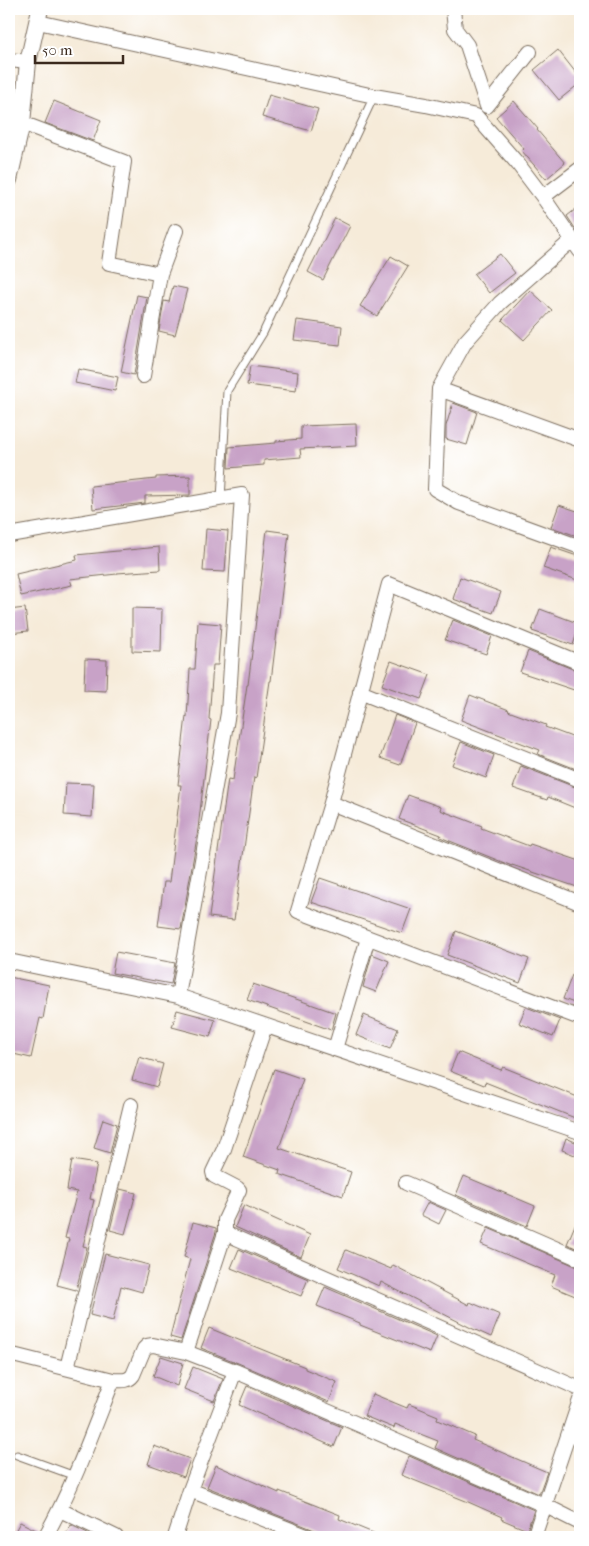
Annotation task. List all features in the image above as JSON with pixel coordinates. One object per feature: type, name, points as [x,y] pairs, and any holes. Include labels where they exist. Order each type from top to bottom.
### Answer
[{"type":"street","points":[[453,9],[455,29],[467,45],[487,106]]},
{"type":"street","points":[[9,180],[22,123],[28,62],[39,15],[374,96],[476,116],[518,164],[576,245],[500,303],[465,342],[439,389],[435,489],[459,503],[580,547]]},
{"type":"street","points":[[476,116],[487,106],[530,52]]},
{"type":"street","points":[[9,60],[28,62]]},
{"type":"street","points":[[22,123],[124,162],[110,263],[160,274]]},
{"type":"street","points":[[543,197],[580,169]]},
{"type":"street","points":[[144,376],[160,274],[176,231]]},
{"type":"street","points":[[439,389],[580,440]]},
{"type":"street","points":[[9,535],[242,495],[228,713],[178,996]]},
{"type":"street","points":[[580,662],[389,584],[331,803],[298,911],[580,1018]]},
{"type":"street","points":[[360,692],[580,780]]},
{"type":"street","points":[[331,803],[580,903]]},
{"type":"street","points":[[335,1049],[368,938]]},
{"type":"street","points":[[9,961],[178,996],[580,1132]]},
{"type":"street","points":[[186,1352],[224,1233],[225,1220],[239,1190],[214,1176],[213,1172],[224,1149],[265,1026]]},
{"type":"street","points":[[67,1368],[131,1105]]},
{"type":"street","points":[[406,1183],[580,1259]]},
{"type":"street","points":[[224,1233],[580,1389]]},
{"type":"street","points":[[9,1354],[113,1380],[125,1380],[131,1378],[147,1346],[153,1345],[186,1352],[236,1371],[546,1506],[580,1523]]},
{"type":"street","points":[[175,1537],[190,1490],[236,1371]]},
{"type":"street","points":[[45,1537],[76,1476],[113,1380]]},
{"type":"street","points":[[534,1537],[546,1506],[580,1400]]},
{"type":"street","points":[[190,1490],[308,1537]]},
{"type":"street","points":[[60,1510],[116,1537]]},
{"type":"lane","points":[[221,499],[227,391],[263,333],[374,96]]},
{"type":"lane","points":[[17,1455],[76,1476]]},
{"type":"building","points":[[558,50],[580,78],[580,83],[559,100],[534,70]]},
{"type":"building","points":[[269,95],[318,109],[311,131],[262,117]]},
{"type":"building","points":[[54,101],[101,120],[93,141],[45,123]]},
{"type":"building","points":[[514,101],[565,163],[546,179],[522,151],[524,149],[496,117]]},
{"type":"building","points":[[580,206],[580,236],[567,216]]},
{"type":"building","points":[[335,218],[350,226],[323,280],[308,272]]},
{"type":"building","points":[[500,254],[515,273],[489,293],[474,274]]},
{"type":"building","points":[[391,256],[408,266],[377,316],[360,306]]},
{"type":"building","points":[[173,286],[187,289],[175,335],[159,331],[164,301],[169,302]]},
{"type":"building","points":[[530,290],[552,310],[524,340],[502,320]]},
{"type":"building","points":[[137,295],[147,297],[134,375],[121,372]]},
{"type":"building","points":[[297,320],[342,326],[340,345],[294,340]]},
{"type":"building","points":[[250,366],[298,372],[296,391],[247,385]]},
{"type":"building","points":[[78,369],[118,377],[115,391],[75,383]]},
{"type":"building","points":[[453,403],[477,412],[467,445],[446,439],[446,426]]},
{"type":"building","points":[[356,424],[357,446],[300,449],[301,457],[264,460],[264,465],[228,468],[229,447],[301,439],[301,426]]},
{"type":"building","points":[[190,476],[190,495],[145,496],[145,503],[93,509],[91,486],[156,479],[156,477]]},
{"type":"building","points":[[559,505],[580,512],[580,537],[551,527]]},
{"type":"building","points":[[206,529],[228,531],[225,572],[203,571]]},
{"type":"building","points":[[267,530],[289,533],[271,681],[256,778],[254,777],[234,920],[209,917],[228,779],[233,780],[248,685]]},
{"type":"building","points":[[159,547],[160,570],[70,579],[72,585],[21,596],[16,574],[77,560],[76,555]]},
{"type":"building","points":[[551,547],[580,557],[580,581],[543,568]]},
{"type":"building","points":[[460,577],[501,592],[493,613],[453,599]]},
{"type":"building","points":[[25,608],[28,631],[9,633],[9,610]]},
{"type":"building","points":[[132,608],[162,609],[161,652],[132,651]]},
{"type":"building","points":[[540,609],[580,624],[573,645],[532,631]]},
{"type":"building","points":[[453,620],[492,636],[486,654],[445,640]]},
{"type":"building","points":[[198,622],[221,624],[218,665],[213,665],[209,719],[211,720],[197,837],[181,929],[158,926],[164,882],[169,882],[181,785],[178,785],[187,717],[190,669],[195,669]]},
{"type":"building","points":[[528,651],[580,672],[580,692],[520,672]]},
{"type":"building","points":[[85,659],[107,660],[106,691],[84,690]]},
{"type":"building","points":[[391,661],[430,675],[421,699],[382,685]]},
{"type":"building","points":[[470,695],[580,740],[580,759],[576,769],[538,754],[540,750],[461,720]]},
{"type":"building","points":[[395,715],[415,723],[400,765],[380,758]]},
{"type":"building","points":[[461,742],[494,755],[486,778],[452,765]]},
{"type":"building","points":[[521,766],[580,789],[580,810],[548,797],[547,800],[513,788]]},
{"type":"building","points":[[66,783],[94,784],[92,817],[64,815]]},
{"type":"building","points":[[408,795],[441,807],[440,810],[482,826],[481,828],[529,846],[530,844],[580,861],[580,888],[512,866],[399,819]]},
{"type":"building","points":[[320,878],[411,909],[402,933],[311,902]]},
{"type":"building","points":[[456,931],[529,959],[520,983],[447,955]]},
{"type":"building","points":[[116,952],[175,963],[171,984],[112,973]]},
{"type":"building","points":[[372,954],[389,961],[376,992],[363,987]]},
{"type":"building","points":[[572,975],[580,978],[580,1005],[563,999]]},
{"type":"building","points":[[9,977],[49,985],[43,1019],[40,1018],[31,1058],[9,1053]]},
{"type":"building","points":[[253,984],[336,1013],[331,1030],[247,1000]]},
{"type":"building","points":[[526,1007],[560,1020],[553,1037],[519,1023]]},
{"type":"building","points":[[177,1010],[215,1020],[210,1037],[172,1027]]},
{"type":"building","points":[[364,1015],[398,1029],[390,1049],[356,1035]]},
{"type":"building","points":[[458,1052],[501,1070],[503,1067],[580,1098],[580,1120],[485,1082],[484,1085],[450,1071]]},
{"type":"building","points":[[139,1057],[163,1064],[157,1087],[132,1080]]},
{"type":"building","points":[[274,1069],[303,1079],[279,1148],[351,1172],[343,1196],[279,1174],[280,1170],[243,1157]]},
{"type":"building","points":[[103,1119],[117,1124],[110,1153],[94,1148]]},
{"type":"building","points":[[566,1138],[580,1144],[580,1157],[562,1150]]},
{"type":"building","points":[[72,1160],[97,1164],[90,1199],[94,1200],[83,1246],[87,1247],[76,1290],[57,1285],[69,1239],[65,1238],[77,1192],[67,1190]]},
{"type":"building","points":[[464,1176],[535,1206],[527,1226],[456,1195]]},
{"type":"building","points":[[120,1189],[136,1193],[125,1234],[110,1230]]},
{"type":"building","points":[[428,1202],[446,1210],[439,1224],[421,1215]]},
{"type":"building","points":[[244,1205],[310,1235],[301,1257],[235,1227]]},
{"type":"building","points":[[580,1213],[580,1250],[567,1244]]},
{"type":"building","points":[[193,1222],[216,1228],[216,1232],[181,1340],[170,1337],[190,1259],[184,1257]]},
{"type":"building","points":[[488,1228],[580,1268],[580,1298],[551,1286],[555,1275],[481,1244]]},
{"type":"building","points":[[239,1249],[308,1279],[301,1296],[231,1268]]},
{"type":"building","points":[[346,1250],[391,1269],[393,1265],[469,1305],[470,1302],[500,1315],[491,1337],[381,1282],[379,1286],[338,1268]]},
{"type":"building","points":[[105,1254],[149,1265],[142,1292],[121,1286],[113,1321],[90,1315]]},
{"type":"building","points":[[325,1287],[437,1336],[430,1353],[317,1306]]},
{"type":"building","points":[[209,1328],[337,1382],[329,1402],[201,1348]]},
{"type":"building","points":[[161,1356],[183,1363],[177,1386],[153,1376]]},
{"type":"building","points":[[193,1367],[223,1379],[214,1401],[184,1389]]},
{"type":"building","points":[[247,1386],[342,1427],[334,1447],[239,1405]]},
{"type":"building","points":[[373,1394],[407,1408],[409,1404],[438,1416],[437,1420],[475,1436],[473,1440],[547,1472],[539,1494],[435,1448],[438,1441],[395,1424],[394,1428],[364,1416]]},
{"type":"building","points":[[154,1446],[190,1459],[184,1477],[148,1464]]},
{"type":"building","points":[[409,1456],[534,1510],[527,1530],[466,1501],[401,1475]]},
{"type":"building","points":[[216,1465],[279,1493],[279,1491],[340,1515],[339,1519],[383,1537],[332,1537],[207,1487]]},
{"type":"building","points":[[20,1522],[38,1531],[36,1537],[12,1537]]},
{"type":"building","points":[[71,1525],[96,1537],[64,1537]]}]
